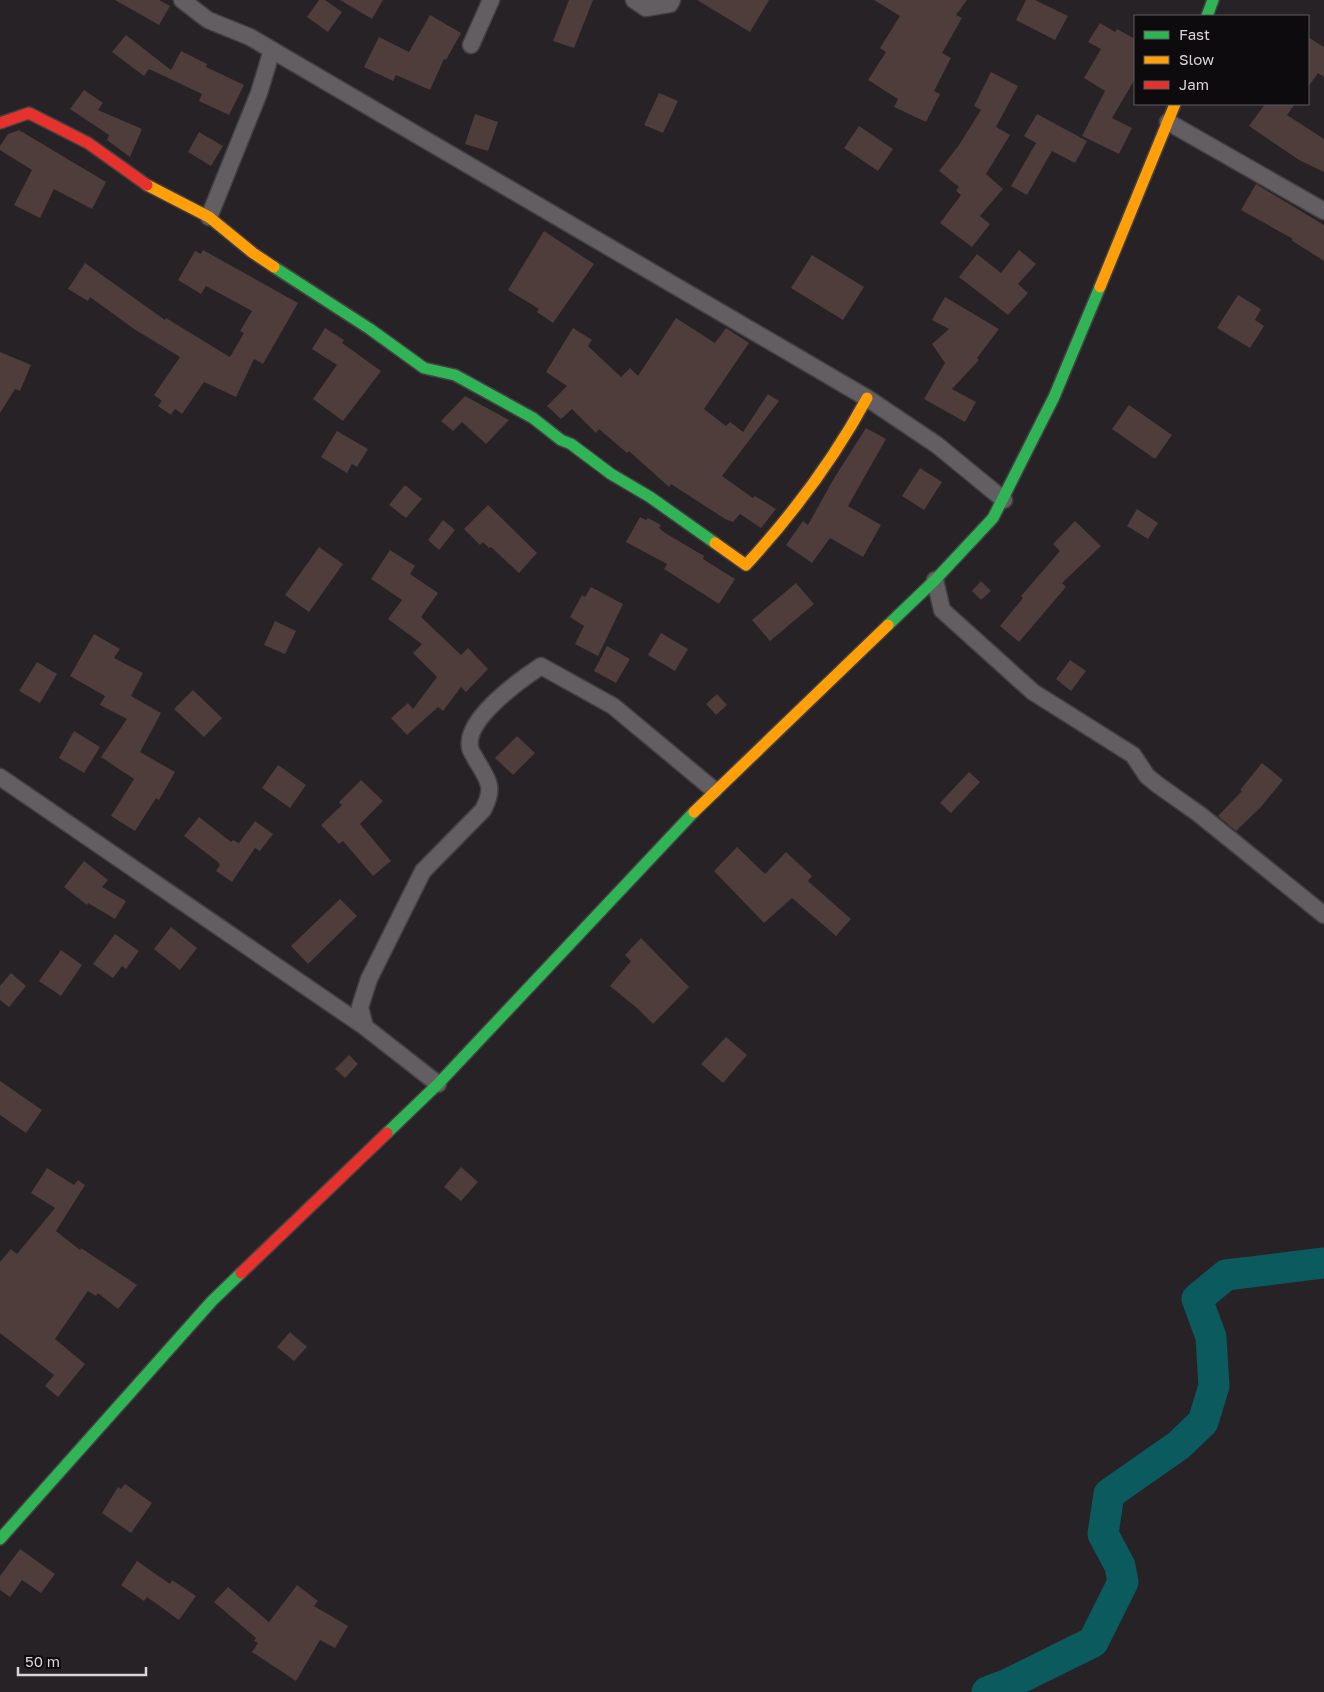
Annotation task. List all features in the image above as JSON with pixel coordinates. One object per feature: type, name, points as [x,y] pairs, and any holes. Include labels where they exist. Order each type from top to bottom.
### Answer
[{"type":"main road","points":[[1207,15],[1212,0]]},
{"type":"main road","points":[[0,1539],[212,1301],[438,1084],[714,790],[935,580],[994,518],[1054,397],[1175,105]]},
{"type":"main road","points":[[0,123],[29,113],[88,143],[156,191],[209,218],[254,253],[370,328],[424,368],[456,375],[533,418],[560,440],[571,444],[611,474],[650,497],[746,565],[784,525],[849,433],[867,398]]},
{"type":"street","points":[[182,0],[208,20],[250,37],[867,398],[937,445],[1004,500]]},
{"type":"street","points":[[471,45],[491,0]]},
{"type":"street","points":[[634,0],[646,8],[670,4],[672,0]]},
{"type":"street","points":[[209,218],[256,102],[272,50]]},
{"type":"street","points":[[1168,122],[1324,211]]},
{"type":"street","points":[[935,580],[942,610],[1033,692],[1133,755],[1147,776],[1198,814],[1324,915]]},
{"type":"street","points":[[365,1028],[360,1007],[369,979],[423,871],[483,810],[489,799],[491,785],[470,748],[471,732],[510,686],[541,666],[613,706],[714,790]]},
{"type":"street","points":[[0,776],[365,1028],[438,1084]]},
{"type":"building","points":[[115,0],[159,0],[170,6],[159,25]]},
{"type":"building","points":[[319,0],[325,0],[342,12],[328,32],[307,17]]},
{"type":"building","points":[[340,0],[383,0],[372,19]]},
{"type":"building","points":[[569,0],[593,0],[574,48],[553,41]]},
{"type":"building","points":[[697,0],[769,0],[750,32]]},
{"type":"building","points":[[874,0],[967,0],[956,15],[962,18],[942,53],[951,58],[934,91],[940,94],[926,122],[894,107],[898,99],[868,80],[886,52],[880,48],[900,16]]},
{"type":"building","points":[[1026,0],[1035,0],[1068,16],[1055,40],[1016,20]]},
{"type":"building","points":[[430,15],[461,33],[446,60],[444,59],[430,90],[396,75],[393,81],[364,67],[379,37],[409,52]]},
{"type":"building","points":[[1100,23],[1115,32],[1117,29],[1134,38],[1134,81],[1112,118],[1132,128],[1119,154],[1082,136],[1105,91],[1084,78],[1101,49],[1088,42]]},
{"type":"building","points":[[126,35],[171,70],[181,51],[207,64],[206,67],[244,85],[229,115],[199,101],[202,94],[149,69],[144,76],[112,52]]},
{"type":"building","points":[[1309,38],[1324,47],[1324,77],[1318,73],[1309,86]]},
{"type":"building","points":[[991,72],[1018,86],[996,127],[1010,135],[986,174],[1003,189],[980,216],[990,224],[972,247],[940,223],[961,195],[956,191],[959,187],[939,171],[959,145],[981,110],[974,106]]},
{"type":"building","points":[[84,90],[103,103],[98,110],[142,129],[130,157],[107,140],[109,135],[70,109]]},
{"type":"building","points":[[659,93],[678,101],[663,133],[644,125]]},
{"type":"building","points":[[1264,105],[1294,105],[1287,115],[1324,139],[1324,172],[1299,160],[1249,126]]},
{"type":"building","points":[[475,114],[498,122],[488,151],[465,144]]},
{"type":"building","points":[[1037,114],[1087,141],[1075,163],[1052,151],[1027,195],[1011,186],[1036,143],[1024,136]]},
{"type":"building","points":[[859,126],[893,149],[878,171],[844,148]]},
{"type":"building","points":[[19,130],[106,182],[92,209],[54,189],[40,218],[14,205],[32,170],[0,150],[0,146],[8,134]]},
{"type":"building","points":[[199,132],[223,146],[211,166],[188,152]]},
{"type":"building","points":[[1256,184],[1324,225],[1324,261],[1291,240],[1293,239],[1241,210]]},
{"type":"building","points":[[544,231],[594,264],[553,323],[537,312],[539,309],[508,290]]},
{"type":"building","points":[[203,250],[298,303],[263,364],[254,359],[236,397],[204,382],[182,414],[175,409],[171,415],[158,406],[162,401],[154,395],[180,357],[134,329],[90,297],[88,301],[68,289],[85,263],[165,320],[166,318],[230,357],[244,333],[240,331],[252,311],[206,286],[201,294],[178,280],[195,251],[201,254]]},
{"type":"building","points":[[1019,250],[1036,264],[1018,284],[1028,293],[1008,315],[959,277],[977,254],[1001,273]]},
{"type":"building","points":[[812,255],[864,287],[843,320],[791,288]]},
{"type":"building","points":[[1238,295],[1261,309],[1255,320],[1264,326],[1250,348],[1217,328]]},
{"type":"building","points":[[945,297],[999,329],[977,358],[979,360],[952,389],[976,402],[965,422],[924,399],[945,363],[932,344],[949,329],[932,320]]},
{"type":"building","points":[[676,318],[715,343],[726,328],[749,343],[704,409],[726,426],[730,422],[743,432],[768,394],[779,401],[722,476],[753,498],[755,496],[776,509],[761,528],[740,514],[733,522],[725,519],[671,484],[669,487],[629,451],[627,453],[599,429],[596,433],[572,409],[561,419],[547,406],[567,386],[546,372],[573,328],[592,340],[588,346],[621,377],[630,368],[638,376]]},
{"type":"building","points":[[325,328],[344,340],[342,343],[381,371],[343,421],[313,399],[337,365],[312,349]]},
{"type":"building","points":[[0,352],[31,365],[20,391],[15,389],[0,413]]},
{"type":"building","points":[[465,396],[509,420],[486,444],[462,422],[453,431],[441,421]]},
{"type":"building","points":[[1129,405],[1172,435],[1155,459],[1112,429]]},
{"type":"building","points":[[866,428],[886,439],[848,506],[881,525],[863,557],[830,538],[812,563],[786,545],[803,521],[808,525],[833,480]]},
{"type":"building","points":[[337,431],[368,449],[357,467],[352,464],[347,473],[321,457]]},
{"type":"building","points":[[920,468],[942,482],[924,510],[902,496]]},
{"type":"building","points":[[405,485],[422,499],[406,518],[389,505]]},
{"type":"building","points":[[488,505],[537,553],[519,573],[491,547],[489,548],[483,542],[480,545],[464,529]]},
{"type":"building","points":[[1137,509],[1158,523],[1148,539],[1127,526]]},
{"type":"building","points":[[640,517],[646,520],[648,518],[661,525],[659,528],[665,533],[704,556],[703,559],[735,579],[719,604],[664,569],[667,564],[626,542]]},
{"type":"building","points":[[443,520],[455,530],[439,550],[428,540]]},
{"type":"building","points":[[1075,521],[1101,546],[1062,583],[1066,587],[1019,642],[1000,626],[1023,598],[1021,596],[1060,551],[1053,544]]},
{"type":"building","points":[[319,547],[343,564],[309,612],[285,595]]},
{"type":"building","points":[[390,550],[415,566],[410,574],[438,593],[421,617],[461,655],[468,648],[488,669],[466,692],[461,687],[443,711],[438,707],[407,735],[391,718],[408,703],[413,709],[437,677],[413,653],[422,644],[388,619],[402,600],[371,579]]},
{"type":"building","points":[[981,581],[991,591],[981,600],[972,591]]},
{"type":"building","points":[[796,583],[814,604],[770,641],[752,620]]},
{"type":"building","points":[[591,587],[623,604],[598,656],[575,644],[584,626],[570,617],[582,595],[585,597]]},
{"type":"building","points":[[275,621],[296,631],[285,654],[264,645]]},
{"type":"building","points":[[661,633],[688,649],[675,671],[648,655]]},
{"type":"building","points":[[94,634],[120,649],[114,658],[143,673],[131,696],[161,713],[140,752],[175,772],[159,800],[156,798],[135,831],[111,816],[134,779],[101,757],[127,719],[100,705],[105,696],[70,676]]},
{"type":"building","points":[[607,646],[630,659],[616,683],[594,671]]},
{"type":"building","points":[[1070,660],[1086,671],[1071,691],[1056,679]]},
{"type":"building","points":[[37,662],[57,674],[40,703],[19,691]]},
{"type":"building","points":[[193,690],[222,718],[204,737],[174,709]]},
{"type":"building","points":[[717,694],[727,705],[716,715],[706,704]]},
{"type":"building","points":[[74,731],[100,747],[84,773],[59,758]]},
{"type":"building","points":[[517,736],[535,753],[513,775],[495,758]]},
{"type":"building","points":[[1262,763],[1283,780],[1261,807],[1236,831],[1218,816],[1242,791],[1240,790]]},
{"type":"building","points":[[278,765],[306,785],[290,808],[262,788]]},
{"type":"building","points":[[969,772],[980,782],[951,813],[940,803]]},
{"type":"building","points":[[361,780],[383,801],[360,824],[391,861],[373,876],[343,841],[339,844],[321,825],[342,805],[339,802]]},
{"type":"building","points":[[199,817],[231,842],[233,840],[239,843],[255,821],[273,834],[260,851],[255,848],[232,882],[216,871],[220,865],[218,862],[184,836]]},
{"type":"building","points":[[737,847],[765,874],[786,852],[812,876],[808,881],[851,919],[836,936],[792,898],[764,923],[714,871]]},
{"type":"building","points":[[84,861],[108,880],[102,887],[126,901],[115,919],[88,903],[87,905],[64,887]]},
{"type":"building","points":[[340,899],[357,916],[308,964],[291,946]]},
{"type":"building","points":[[171,927],[197,948],[180,970],[154,949]]},
{"type":"building","points":[[115,934],[139,951],[126,969],[122,966],[113,978],[93,964]]},
{"type":"building","points":[[641,938],[689,987],[653,1024],[610,986],[631,961],[625,955]]},
{"type":"building","points":[[61,950],[82,965],[61,996],[39,981]]},
{"type":"building","points":[[11,973],[26,986],[9,1007],[0,1000],[0,986]]},
{"type":"building","points":[[726,1037],[747,1055],[723,1083],[701,1064]]},
{"type":"building","points":[[349,1055],[358,1064],[345,1078],[335,1069]]},
{"type":"building","points":[[0,1081],[42,1110],[26,1133],[0,1115]]},
{"type":"building","points":[[461,1167],[478,1182],[461,1201],[444,1187]]},
{"type":"building","points":[[47,1168],[74,1185],[78,1180],[85,1185],[56,1231],[80,1250],[81,1248],[137,1285],[118,1309],[98,1293],[96,1296],[88,1291],[55,1339],[85,1364],[58,1397],[45,1386],[54,1375],[0,1333],[0,1262],[11,1249],[17,1254],[55,1208],[31,1193]]},
{"type":"building","points":[[290,1332],[307,1347],[294,1361],[277,1347]]},
{"type":"building","points":[[125,1484],[152,1503],[131,1533],[102,1513],[118,1487],[121,1489]]},
{"type":"building","points":[[20,1549],[55,1574],[41,1593],[22,1580],[10,1597],[0,1590],[0,1576]]},
{"type":"building","points":[[137,1561],[170,1584],[172,1580],[196,1596],[179,1620],[147,1597],[144,1601],[121,1585]]},
{"type":"building","points":[[297,1585],[318,1601],[314,1606],[348,1626],[335,1648],[320,1640],[296,1681],[252,1652],[258,1643],[254,1641],[256,1638],[214,1602],[228,1587],[269,1622]]},
{"type":"waterway","points":[[987,1692],[1008,1684],[1093,1642],[1123,1582],[1120,1566],[1103,1534],[1109,1494],[1179,1445],[1203,1422],[1214,1386],[1211,1337],[1197,1299],[1226,1275],[1324,1263]]},
{"type":"traffic: fast","points":[[1207,15],[1213,0]]},
{"type":"traffic: fast","points":[[274,267],[370,329],[424,368],[455,375],[533,418],[561,440],[571,444],[611,474],[650,497],[715,543]]},
{"type":"traffic: fast","points":[[888,625],[935,580],[993,518],[1054,397],[1100,287]]},
{"type":"traffic: fast","points":[[387,1133],[438,1084],[694,812]]},
{"type":"traffic: fast","points":[[0,1539],[212,1301],[241,1273]]},
{"type":"traffic: slow","points":[[1100,287],[1175,105]]},
{"type":"traffic: slow","points":[[147,185],[209,217],[253,253],[274,267]]},
{"type":"traffic: slow","points":[[715,543],[746,565],[812,485],[841,443],[867,398]]},
{"type":"traffic: slow","points":[[694,812],[888,625]]},
{"type":"traffic: jam","points":[[0,123],[29,113],[88,143],[147,185]]},
{"type":"traffic: jam","points":[[241,1273],[387,1133]]}]
